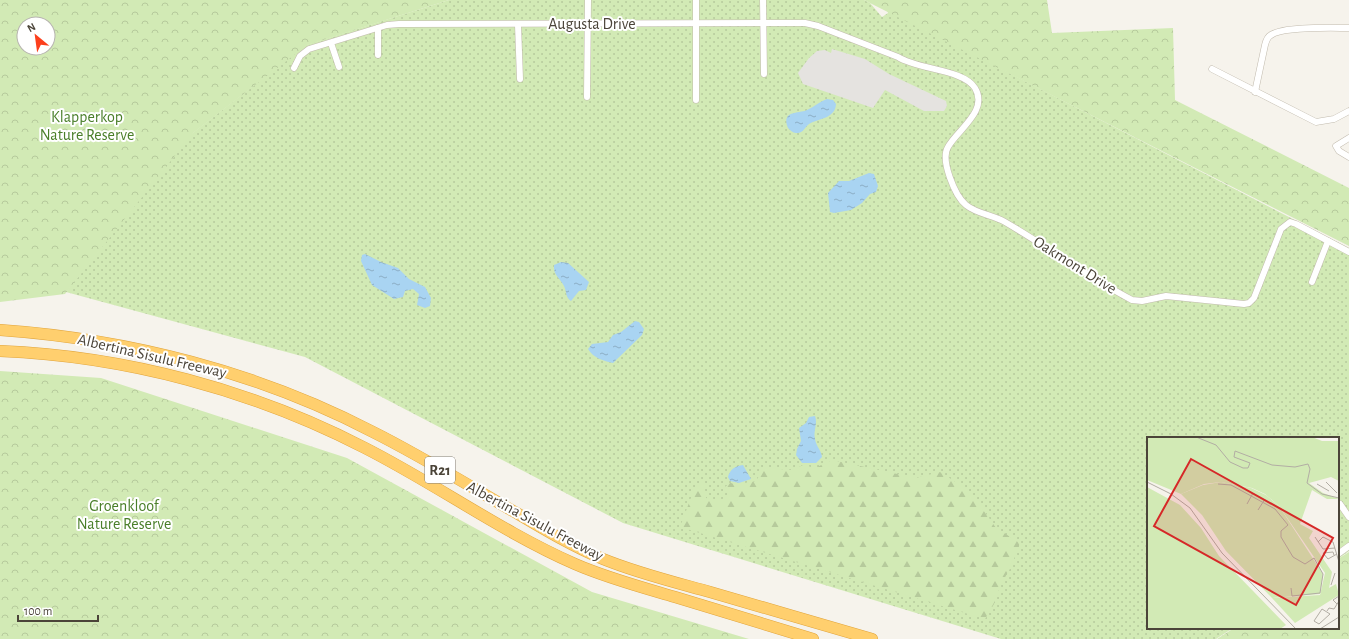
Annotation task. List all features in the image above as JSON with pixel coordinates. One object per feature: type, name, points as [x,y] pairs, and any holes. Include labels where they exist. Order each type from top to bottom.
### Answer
[{"type":"highway","name":"Albertina Sisulu Freeway","points":[[0,330],[66,336],[100,342],[189,361],[261,384],[298,398],[372,431],[561,539],[602,558],[646,574],[872,639]]},
{"type":"highway","name":"Albertina Sisulu Freeway","points":[[0,351],[62,356],[148,371],[222,390],[268,406],[297,417],[363,447],[522,537],[576,564],[619,580],[813,639]]},
{"type":"street","points":[[587,97],[588,0]]},
{"type":"street","points":[[696,0],[696,100]]},
{"type":"street","points":[[763,0],[762,23],[764,74]]},
{"type":"street","name":"Augusta Drive","points":[[294,68],[299,58],[306,51],[378,28],[399,24],[812,24],[898,57]]},
{"type":"street","points":[[518,25],[520,79]]},
{"type":"street","points":[[378,28],[378,55]]},
{"type":"street","points":[[1255,92],[1265,45],[1271,35],[1283,30],[1349,28]]},
{"type":"street","points":[[331,42],[339,67]]},
{"type":"street","name":"Oakmont Drive","points":[[898,57],[908,62],[963,78],[971,84],[977,92],[979,103],[977,109],[948,146],[945,154],[946,164],[954,186],[966,205],[1002,220],[1132,300],[1142,301],[1166,296],[1247,304],[1254,298],[1281,229],[1285,224],[1294,223],[1349,252]]},
{"type":"street","points":[[1212,69],[1316,122],[1334,119],[1349,111]]},
{"type":"street","points":[[1349,138],[1336,146],[1339,151],[1349,157]]},
{"type":"street","points":[[1312,282],[1328,240]]},
{"type":"street","points":[[1340,504],[1349,517]]},
{"type":"street","points":[[1339,553],[1349,546]]},
{"type":"green space","name":"Klapperkop Nature Reserve","points":[[0,0],[449,0],[307,45],[193,133],[65,294],[0,302]]},
{"type":"green space","points":[[449,0],[864,0],[870,3],[882,17],[888,13],[887,10],[1349,248],[1349,551],[1339,558],[1339,437],[1147,437],[1147,629],[1231,629],[1216,639],[1001,639],[623,523],[305,357],[66,292],[190,135],[306,45]]},
{"type":"green space","points":[[864,0],[1047,0],[1052,33],[1173,28],[1175,100],[1349,188],[1349,246]]},
{"type":"green space","name":"Groenkloof Nature Reserve","points":[[0,371],[101,378],[347,458],[592,592],[749,639],[0,639]]},
{"type":"green space","points":[[832,460],[916,478],[940,472],[965,488],[996,528],[1020,543],[1011,567],[1001,584],[994,604],[985,619],[680,527],[695,487],[704,482],[706,498],[719,501],[729,495],[725,487],[730,483],[739,484],[756,481],[764,468],[793,470],[803,465],[815,468]]},
{"type":"green space","points":[[1349,552],[1349,639],[1217,639],[1232,629],[1339,629],[1339,558]]},
{"type":"shaded area","points":[[832,49],[865,59],[889,74],[946,101],[947,106],[944,111],[924,111],[885,90],[873,108],[803,84],[798,73],[809,58],[817,51],[825,50],[831,53]]},
{"type":"water","points":[[827,99],[833,100],[836,104],[833,113],[809,124],[804,130],[798,133],[788,128],[786,122],[789,115],[807,110]]},
{"type":"water","points":[[869,173],[874,174],[878,186],[876,192],[870,194],[862,203],[851,210],[834,213],[830,212],[828,193],[839,181],[849,181]]},
{"type":"water","points":[[365,254],[398,268],[409,279],[425,287],[431,298],[430,306],[425,308],[417,305],[419,294],[413,289],[405,291],[403,297],[394,299],[372,285],[361,261],[362,255]]},
{"type":"water","points":[[561,262],[568,263],[589,282],[586,290],[579,291],[571,301],[568,298],[564,286],[557,276],[554,268],[554,265]]},
{"type":"water","points":[[635,321],[639,322],[644,329],[642,335],[613,363],[596,357],[588,349],[592,344],[608,342],[613,335],[621,332]]},
{"type":"water","points":[[815,416],[815,439],[822,457],[816,463],[802,463],[796,455],[801,441],[799,428],[806,423],[809,417]]},
{"type":"water","points":[[743,465],[751,479],[739,483],[730,481],[728,477],[732,470],[735,467]]}]
